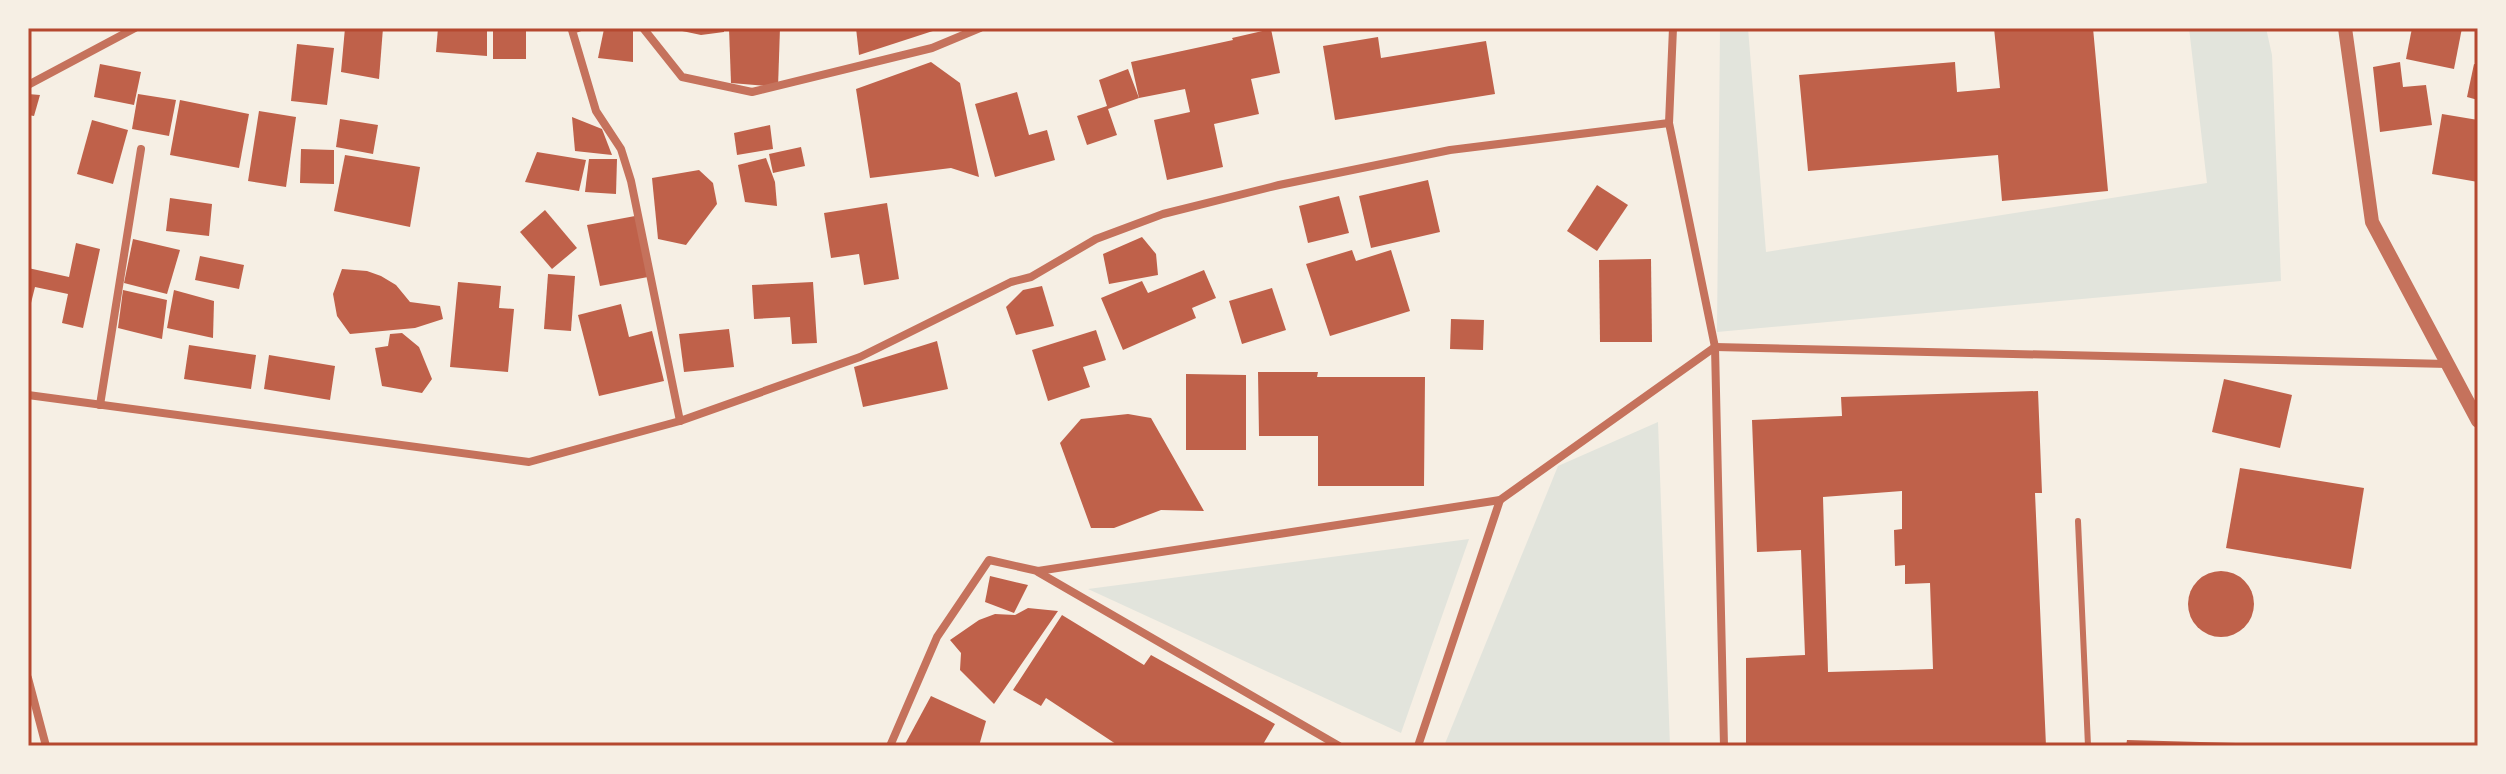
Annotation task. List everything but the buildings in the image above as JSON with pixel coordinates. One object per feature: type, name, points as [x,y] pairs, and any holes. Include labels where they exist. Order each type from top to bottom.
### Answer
[{"type":"street","points":[[28,85],[135,28]]},
{"type":"street","points":[[578,28],[572,30],[596,111],[621,149],[631,181],[680,421]]},
{"type":"street","points":[[643,28],[682,77],[752,92],[932,48],[980,28]]},
{"type":"street","points":[[1673,28],[1669,123],[1715,347],[1724,746]]},
{"type":"street","points":[[2345,28],[2372,222],[2476,410]]},
{"type":"street","points":[[28,395],[529,462],[680,421],[860,357],[1011,282],[1031,277],[1096,239],[1163,214],[1279,185],[1450,150],[1669,123]]},
{"type":"street","points":[[100,405],[141,149]]},
{"type":"street","points":[[1038,571],[1500,500],[1715,347],[2448,364]]},
{"type":"street","points":[[1418,746],[1500,500]]},
{"type":"street","points":[[890,746],[937,637],[989,560],[1038,571],[1339,746]]},
{"type":"street","points":[[28,678],[46,746]]},
{"type":"lane","points":[[2078,521],[2088,746]]},
{"type":"shaded area","points":[[1720,28],[1748,28],[1766,252],[2207,183],[2189,28],[2266,28],[2272,55],[2281,281],[1717,332]]},
{"type":"shaded area","points":[[1658,422],[1670,746],[1444,746],[1558,466]]},
{"type":"shaded area","points":[[1469,539],[1401,733],[1088,589]]}]
